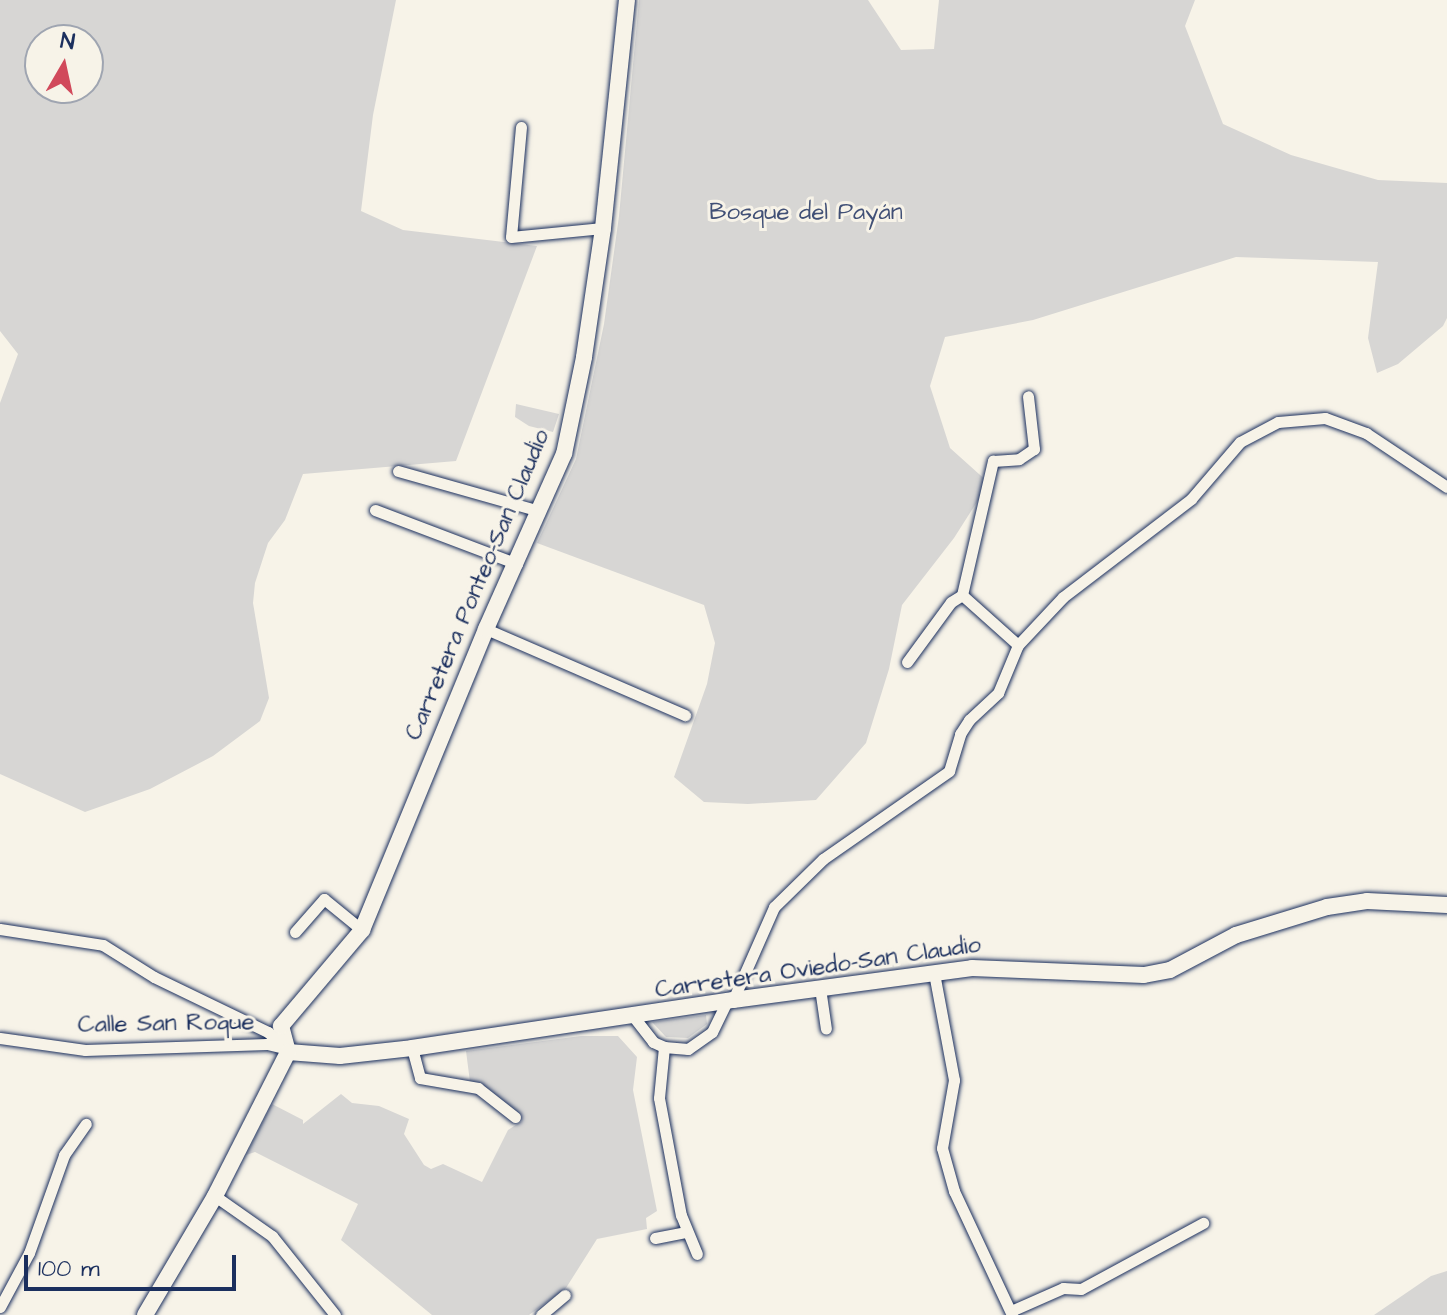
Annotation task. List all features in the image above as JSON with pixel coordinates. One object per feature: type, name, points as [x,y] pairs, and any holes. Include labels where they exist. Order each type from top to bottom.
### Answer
[{"type":"street","name":"Carretera Ponteo-San Claudio","points":[[286,1050],[281,1026],[362,930],[486,629],[564,454],[584,357],[603,228],[627,0]]},
{"type":"street","points":[[521,127],[511,237],[603,228]]},
{"type":"street","points":[[907,662],[951,602],[962,595],[993,461],[1019,459],[1034,449],[1028,396]]},
{"type":"street","points":[[633,1016],[645,1034],[664,1047],[688,1049],[702,1042],[712,1032],[730,1000],[774,907],[823,859],[949,771],[960,734],[969,720],[998,693],[1018,645],[1063,597],[1191,499],[1240,442],[1278,422],[1325,418],[1366,433],[1447,487]]},
{"type":"street","points":[[398,471],[539,511]]},
{"type":"street","points":[[375,510],[517,564]]},
{"type":"street","points":[[962,595],[1018,645]]},
{"type":"street","points":[[486,629],[685,715]]},
{"type":"street","points":[[295,932],[324,899],[362,930]]},
{"type":"street","name":"Carretera Oviedo-San Claudio","points":[[286,1050],[340,1056],[412,1048],[934,973],[1022,968],[1144,975],[1170,970],[1236,935],[1327,907],[1367,901],[1444,902]]},
{"type":"street","points":[[0,929],[103,945],[154,977],[268,1032],[286,1050],[215,1196],[145,1315]]},
{"type":"street","points":[[934,973],[954,1080],[942,1148],[954,1191],[1012,1313],[1063,1288],[1081,1289],[1203,1223]]},
{"type":"street","points":[[820,988],[826,1029]]},
{"type":"street","name":"Calle San Roque","points":[[0,1038],[85,1050],[267,1044],[286,1050]]},
{"type":"street","points":[[664,1047],[659,1098],[686,1232],[697,1254]]},
{"type":"street","points":[[412,1048],[420,1078],[478,1088],[515,1117]]},
{"type":"street","points":[[0,1307],[29,1253],[64,1155],[86,1124]]},
{"type":"street","points":[[215,1196],[272,1236],[335,1315]]},
{"type":"street","points":[[655,1238],[686,1232]]},
{"type":"street","points":[[541,1315],[565,1295]]},
{"type":"green space","points":[[0,0],[396,0],[373,115],[361,211],[403,230],[537,246],[456,461],[303,474],[285,520],[268,543],[255,583],[253,603],[269,698],[260,721],[213,756],[150,789],[85,812],[0,774],[0,403],[18,354],[0,331]]},
{"type":"green space","name":"Bosque del Payán","points":[[639,0],[868,0],[901,50],[934,49],[939,0],[1195,0],[1185,26],[1223,124],[1291,155],[1378,180],[1447,183],[1447,318],[1443,326],[1398,364],[1377,373],[1368,338],[1378,262],[1236,257],[1033,320],[945,337],[930,386],[950,448],[989,483],[954,538],[902,605],[889,669],[866,743],[816,800],[748,804],[704,802],[674,777],[707,684],[715,643],[704,605],[537,543],[576,459],[604,324],[619,216]]},
{"type":"green space","points":[[516,404],[559,414],[553,432],[529,426],[515,417]]},
{"type":"green space","points":[[706,1015],[707,1024],[688,1038],[666,1037],[652,1022]]},
{"type":"green space","points":[[581,1036],[618,1036],[637,1057],[633,1090],[657,1211],[646,1218],[647,1229],[597,1239],[566,1288],[529,1315],[432,1315],[341,1240],[358,1204],[255,1152],[246,1155],[272,1104],[303,1120],[303,1124],[341,1094],[352,1103],[379,1106],[409,1119],[404,1134],[424,1165],[431,1169],[443,1164],[482,1182],[508,1130],[522,1121],[489,1089],[470,1082],[466,1051]]},
{"type":"green space","points":[[1447,1271],[1447,1315],[1374,1315],[1431,1276]]}]
